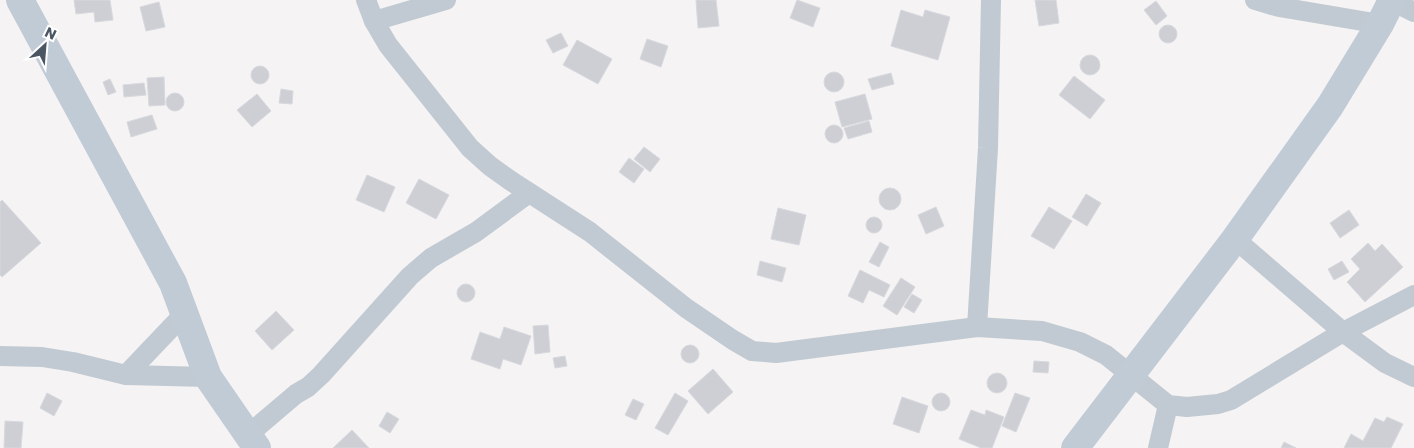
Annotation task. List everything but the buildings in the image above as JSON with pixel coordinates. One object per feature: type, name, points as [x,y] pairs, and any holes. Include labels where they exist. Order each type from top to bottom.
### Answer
[{"type":"street","points":[[20,0],[145,228],[173,283],[208,377],[254,447]]},
{"type":"street","points":[[366,0],[374,22],[388,45],[470,148],[490,166],[590,232],[686,308],[752,351],[776,353],[977,327],[1042,331],[1080,342],[1106,355],[1168,405],[1187,407],[1218,404],[1231,400],[1343,332],[1414,294]]},
{"type":"street","points":[[374,22],[446,0]]},
{"type":"street","points":[[977,327],[988,148],[991,0]]},
{"type":"street","points":[[1255,0],[1279,8],[1394,9]]},
{"type":"street","points":[[1074,448],[1235,239],[1330,106],[1394,9]]},
{"type":"street","points":[[254,447],[249,434],[321,375],[410,276],[431,258],[476,232],[529,193]]},
{"type":"street","points":[[1235,239],[1343,332],[1385,363],[1414,377]]},
{"type":"street","points":[[126,375],[185,313]]},
{"type":"street","points":[[0,356],[42,357],[73,362],[126,375],[208,377]]},
{"type":"street","points":[[1158,448],[1168,405]]}]
